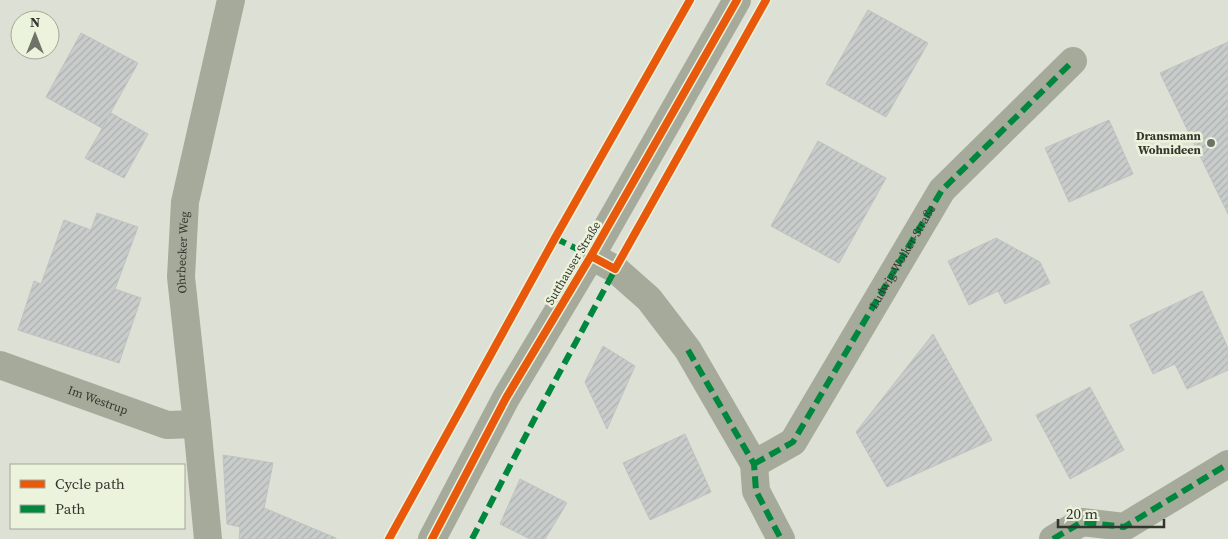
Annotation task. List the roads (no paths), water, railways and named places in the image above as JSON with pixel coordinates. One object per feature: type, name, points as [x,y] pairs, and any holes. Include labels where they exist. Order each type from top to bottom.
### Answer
[{"type":"street","name":"Ohrbecker Weg","points":[[208,539],[198,424],[181,277],[185,202],[231,0]]},
{"type":"street","name":"Sutthauser Straße","points":[[432,539],[506,398],[591,256],[737,0]]},
{"type":"street","name":"Ludwig-Wolker-Straße","points":[[754,464],[793,442],[942,190],[1073,61]]},
{"type":"street","points":[[591,256],[615,269],[649,299],[688,350],[754,464],[756,491],[781,539]]},
{"type":"street","name":"Im Westrup","points":[[0,365],[168,425],[198,424]]},
{"type":"street","points":[[1053,539],[1082,522],[1124,527],[1228,464]]},
{"type":"place","name":"Dransmann Wohnideen","points":[[1211,143]]}]
